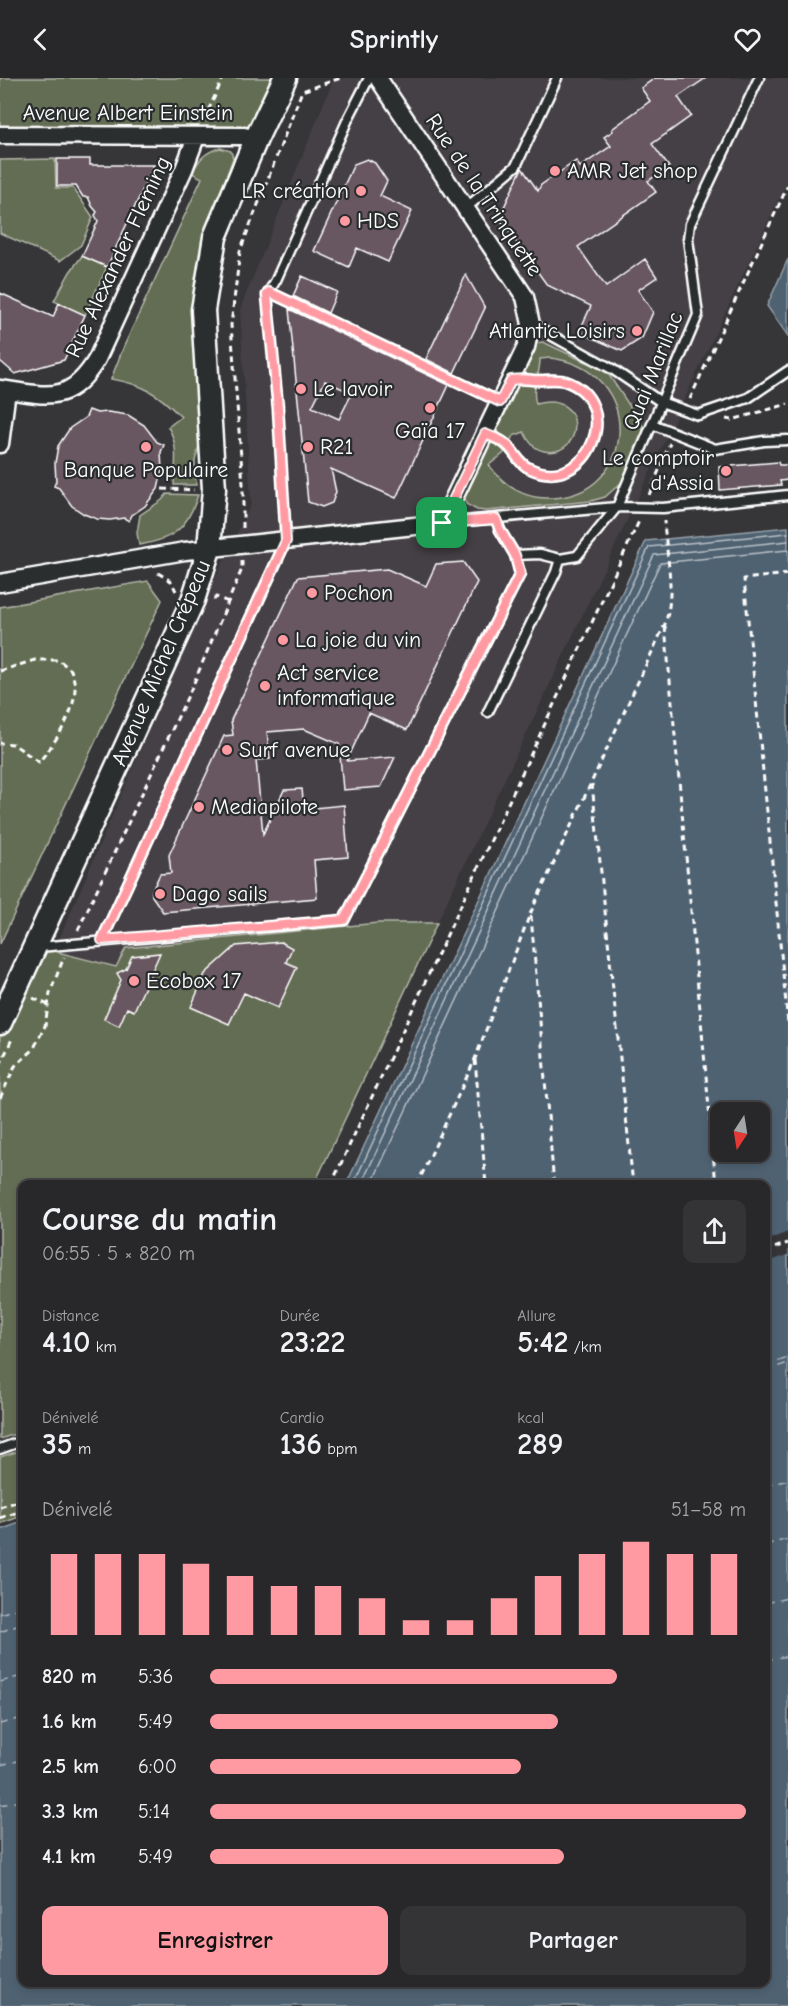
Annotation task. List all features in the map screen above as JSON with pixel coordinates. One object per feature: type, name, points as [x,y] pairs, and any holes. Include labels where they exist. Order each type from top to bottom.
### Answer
[{"type":"street","name":"Avenue Michel Crépeau","points":[[7,1029],[36,947],[193,600],[209,549],[214,489],[203,310],[215,237],[256,139],[285,78]]},
{"type":"street","name":"Rue de la Trinquette","points":[[378,78],[525,297],[531,324],[526,347],[442,523]]},
{"type":"street","name":"Avenue Albert Einstein","points":[[0,135],[244,136],[256,139]]},
{"type":"street","name":"Rue Alexander Fleming","points":[[4,390],[51,396],[71,388],[87,376],[97,359],[179,180],[196,136]]},
{"type":"street","points":[[0,444],[4,390]]},
{"type":"street","points":[[0,583],[185,551],[442,523]]},
{"type":"lane","points":[[102,940],[286,541],[278,408],[267,295],[369,78]]},
{"type":"lane","points":[[466,208],[516,166],[557,78]]},
{"type":"lane","name":"Quai Marillac","points":[[560,559],[577,556],[617,507],[698,315],[688,239],[690,224],[759,78]]},
{"type":"lane","points":[[269,292],[500,402]]},
{"type":"lane","points":[[531,324],[612,369],[661,402],[698,416],[748,398],[788,371]]},
{"type":"lane","points":[[485,434],[507,445],[518,461],[531,469],[547,473],[565,471],[579,463],[589,452],[596,436],[597,420],[590,401],[581,391],[568,382],[554,379],[511,380]]},
{"type":"lane","points":[[652,424],[715,449],[764,441],[788,440]]},
{"type":"lane","points":[[442,523],[617,507],[644,509],[788,495]]},
{"type":"lane","points":[[36,947],[344,920],[520,574],[515,555],[496,519]]},
{"type":"lane","points":[[488,712],[556,572],[560,559],[540,554],[515,555]]},
{"type":"lane","points":[[0,1449],[18,1442]]},
{"type":"path","points":[[196,136],[224,78]]},
{"type":"path","points":[[0,1098],[15,1066],[33,1050],[45,1026],[50,993],[71,943],[193,685],[242,569],[243,489],[231,325],[240,250],[302,91],[341,78]]},
{"type":"path","points":[[685,411],[788,185]]},
{"type":"path","points":[[333,1180],[644,509],[675,432]]},
{"type":"path","points":[[162,489],[200,489]]},
{"type":"path","points":[[236,489],[243,489]]},
{"type":"path","points":[[419,1180],[475,1059],[530,914],[665,624],[669,612],[669,579],[664,522]]},
{"type":"path","points":[[788,574],[744,579],[788,1024]]},
{"type":"path","points":[[208,607],[214,591]]},
{"type":"path","points":[[665,624],[716,1180]]},
{"type":"path","points":[[0,671],[35,660],[59,660],[71,670],[75,688],[71,708],[56,740],[39,762],[13,744],[0,743]]},
{"type":"path","points":[[592,782],[632,1180]]},
{"type":"path","points":[[530,914],[554,1180]]},
{"type":"path","points":[[27,1007],[32,997]]},
{"type":"path","points":[[0,1065],[7,1029]]},
{"type":"path","points":[[475,1059],[486,1180]]},
{"type":"path","points":[[770,1249],[788,1243]]},
{"type":"path","points":[[0,1507],[18,1501]]},
{"type":"path","points":[[0,1518],[18,1511]]},
{"type":"shaded area","points":[[334,78],[788,78],[788,180],[437,923],[378,923],[126,948],[117,967],[57,952],[57,944],[207,595],[251,504],[240,309]]},
{"type":"green space","points":[[0,78],[285,78],[256,139],[0,135]]},
{"type":"green space","points":[[220,148],[231,151],[233,158],[212,218],[201,437],[195,461],[196,485],[174,485],[175,448],[168,427],[181,417],[150,391],[111,379],[202,178],[192,173],[203,157]]},
{"type":"green space","points":[[55,159],[56,188],[73,188],[93,217],[81,245],[60,261],[0,233],[0,160]]},
{"type":"green space","points":[[82,256],[107,267],[85,315],[54,301]]},
{"type":"green space","points":[[543,342],[607,372],[643,426],[643,440],[623,481],[605,497],[591,501],[477,510],[466,504],[464,495],[466,485],[530,348],[536,343]],"holes":[[[550,358],[581,367],[603,384],[615,406],[619,431],[614,455],[601,476],[580,492],[551,498],[524,494],[508,485],[489,465],[503,454],[513,436],[524,432],[532,444],[544,451],[557,451],[567,445],[573,436],[575,425],[572,415],[565,407],[553,402],[536,404],[535,387],[540,359]]]},
{"type":"green space","points":[[167,494],[198,495],[189,516],[178,530],[170,536],[139,545],[137,533],[140,515]]},
{"type":"green space","points":[[148,581],[162,600],[0,944],[0,607]]},
{"type":"green space","points":[[378,923],[437,923],[316,1180],[18,1180],[18,1433],[0,1439],[0,1023],[36,947],[57,944],[57,952],[116,967],[126,948]]},
{"type":"green space","points":[[18,1451],[18,1517],[0,1524],[0,1457]]},
{"type":"water","points":[[788,259],[788,336],[767,306]]},
{"type":"water","points":[[788,527],[788,2006],[0,2006],[0,1530],[18,1523],[18,1987],[770,1987],[770,1180],[348,1180],[646,541]]},
{"type":"pier","points":[[788,1232],[788,1255],[770,1261],[770,1239]]},
{"type":"building","points":[[655,78],[706,78],[678,97],[691,116],[652,144],[669,167],[648,181],[656,192],[578,247],[606,287],[645,259],[657,277],[638,290],[653,312],[642,338],[622,351],[579,332],[591,306],[547,285],[499,218],[522,168],[538,191],[541,185],[576,161],[580,167],[611,146],[604,137],[650,101],[641,88]]},
{"type":"building","points":[[57,159],[90,159],[90,165],[154,165],[107,267],[82,256],[98,221],[95,215],[97,212],[88,197],[83,197],[76,186],[57,186]]},
{"type":"building","points":[[367,159],[375,163],[387,181],[380,196],[412,211],[388,262],[357,248],[349,267],[314,251],[354,164]]},
{"type":"building","points":[[466,275],[485,308],[454,373],[426,359]]},
{"type":"building","points":[[302,276],[337,292],[328,313],[293,296]]},
{"type":"building","points":[[0,293],[53,317],[59,303],[85,315],[64,360],[15,374],[0,361]]},
{"type":"building","points":[[289,309],[449,385],[396,498],[331,469],[336,492],[332,503],[322,507],[308,502]],"holes":[[[325,381],[352,393],[339,419],[312,407]]]},
{"type":"building","points":[[89,410],[97,413],[128,415],[144,425],[157,442],[164,445],[161,452],[162,471],[158,489],[145,506],[132,515],[129,521],[124,518],[97,519],[84,514],[72,506],[59,488],[54,486],[58,446],[70,428],[86,417]]},
{"type":"building","points":[[778,462],[779,465],[788,465],[788,480],[780,481],[781,485],[720,490],[719,467]]},
{"type":"building","points":[[463,562],[477,582],[407,730],[369,713],[347,761],[395,757],[381,787],[343,790],[339,744],[304,729],[267,732],[270,759],[256,760],[263,834],[284,790],[302,789],[304,809],[344,805],[348,857],[314,860],[317,898],[163,912],[152,896],[152,891],[160,874],[171,873],[169,855],[224,736],[233,735],[231,720],[298,577],[387,569],[426,586],[436,564]]},
{"type":"building","points":[[281,942],[292,948],[286,962],[297,967],[278,1008],[244,993],[229,1024],[191,1007],[205,974],[236,946]]},
{"type":"building","points":[[160,953],[134,1011],[127,1008],[119,1026],[104,1019],[121,980],[117,973],[126,969],[132,956]]},
{"type":"ferry route","points":[[770,1364],[788,1358]]},
{"type":"ferry route","points":[[770,1369],[788,1363]]},
{"type":"ferry route","points":[[770,1485],[788,1480]]},
{"type":"ferry route","points":[[770,1544],[788,1539]]},
{"type":"ferry route","points":[[770,1602],[788,1598]]},
{"type":"ferry route","points":[[0,1614],[18,1608]]},
{"type":"ferry route","points":[[0,1632],[18,1625]]},
{"type":"ferry route","points":[[770,1659],[788,1656]]},
{"type":"ferry route","points":[[0,1682],[18,1677]]},
{"type":"ferry route","points":[[0,1724],[18,1719]]},
{"type":"ferry route","points":[[0,1765],[18,1761]]},
{"type":"ferry route","points":[[0,1805],[18,1802]]},
{"type":"place","name":"AMR Jet shop","points":[[555,171]]},
{"type":"place","name":"LR création","points":[[361,191]]},
{"type":"place","name":"HDS","points":[[345,221]]},
{"type":"place","name":"Atlantic Loisirs","points":[[637,331]]},
{"type":"place","name":"Le lavoir","points":[[301,389]]},
{"type":"place","name":"Gaïa 17","points":[[430,408]]},
{"type":"place","name":"Banque Populaire","points":[[146,447]]},
{"type":"place","name":"R21","points":[[308,447]]},
{"type":"place","name":"Le comptoir d'Assia","points":[[726,471]]},
{"type":"place","name":"Pochon","points":[[312,593]]},
{"type":"place","name":"La joie du vin","points":[[283,640]]},
{"type":"place","name":"Act service informatique","points":[[265,686]]},
{"type":"place","name":"Surf avenue","points":[[227,750]]},
{"type":"place","name":"Mediapilote","points":[[199,807]]},
{"type":"place","name":"Dago sails","points":[[160,894]]},
{"type":"place","name":"Ecobox 17","points":[[134,981]]},
{"type":"route","points":[[269,292],[500,402],[511,380],[522,378],[568,382],[590,401],[597,420],[596,436],[589,452],[579,463],[565,471],[547,473],[531,469],[518,461],[507,445],[485,434],[442,523],[496,519],[515,555],[520,574],[344,920],[102,940],[286,541],[278,408],[267,295],[269,292]]}]
